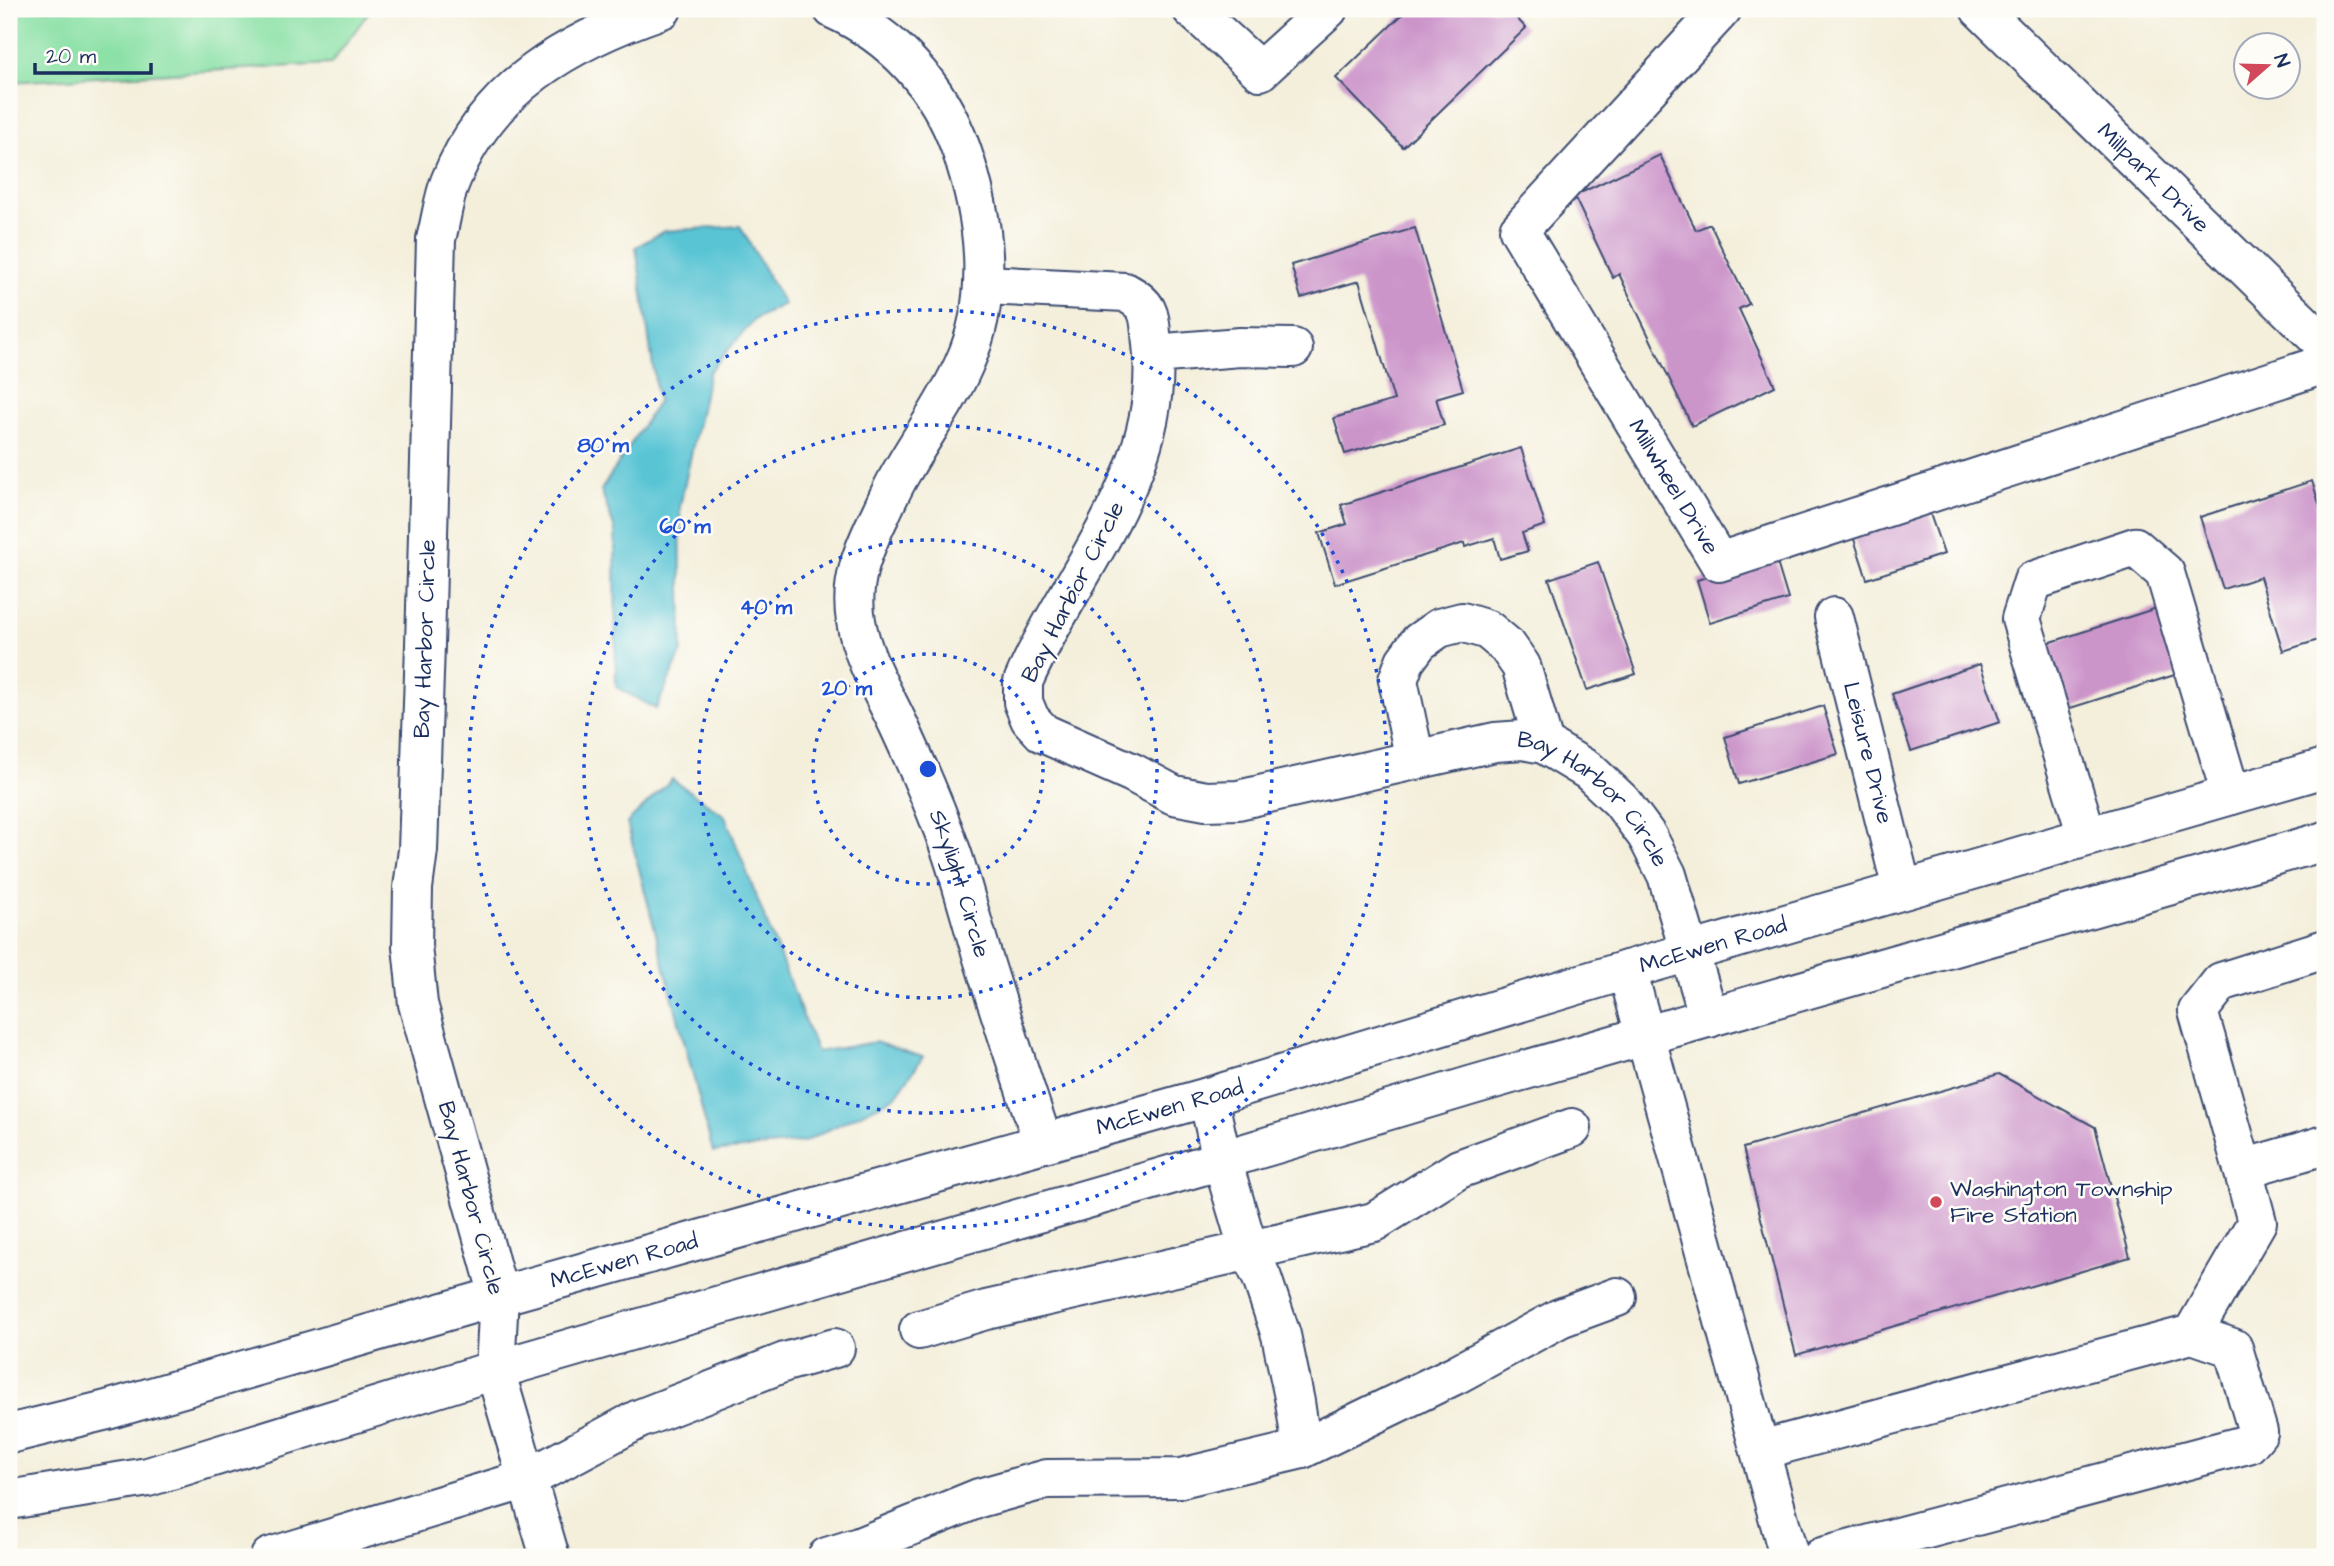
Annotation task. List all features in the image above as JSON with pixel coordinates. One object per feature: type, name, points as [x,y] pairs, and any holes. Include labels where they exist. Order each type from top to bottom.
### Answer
[{"type":"street","name":"Bay Harbor Circle","points":[[550,1557],[495,1370],[499,1296],[418,1004],[412,946],[424,686],[436,239],[449,184],[463,155],[492,110],[522,80],[561,53],[613,25],[662,9]]},
{"type":"street","points":[[833,9],[883,37],[912,65],[939,104],[957,137],[973,184],[982,232],[984,285]]},
{"type":"street","points":[[1192,9],[1260,71],[1328,9]]},
{"type":"street","name":"Millwheel Drive","points":[[1722,9],[1519,230],[1719,562],[2325,363]]},
{"type":"street","name":"Millpark Drive","points":[[1980,9],[2325,345]]},
{"type":"street","name":"Bay Harbor Circle","points":[[984,285],[1125,292],[1140,300],[1148,312],[1153,354],[1151,402],[1145,437],[1130,482],[1023,682],[1023,702],[1030,719],[1043,733],[1133,773],[1174,795],[1206,801],[1238,800],[1495,742],[1523,740],[1544,744],[1589,771],[1621,801],[1647,836],[1667,874],[1709,1018]]},
{"type":"street","name":"Skylight Circle","points":[[984,285],[979,319],[966,362],[944,403],[901,471],[861,555],[854,587],[855,619],[864,652],[904,738],[952,853],[1043,1143]]},
{"type":"street","points":[[1153,354],[1240,347],[1293,348]]},
{"type":"street","points":[[2087,836],[2021,619],[2033,581],[2135,547],[2165,573],[2231,795]]},
{"type":"street","name":"Leisure Drive","points":[[1834,617],[1902,889]]},
{"type":"street","points":[[1415,760],[1398,680],[1405,661],[1419,642],[1439,628],[1462,622],[1488,630],[1507,646],[1521,666],[1544,744]]},
{"type":"street","name":"McEwen Road","points":[[9,1434],[107,1410],[499,1296],[1208,1097],[1902,889],[2325,768]]},
{"type":"street","points":[[9,1500],[148,1477],[495,1370],[1473,1085],[2325,841]]},
{"type":"street","points":[[2192,1334],[2257,1222],[2198,1010],[2221,982],[2325,949]]},
{"type":"street","points":[[1627,970],[1791,1557]]},
{"type":"street","points":[[1208,1097],[1222,1160],[1248,1251],[1262,1278],[1280,1335],[1302,1449]]},
{"type":"street","points":[[919,1330],[986,1310],[1374,1222],[1458,1169],[1572,1128]]},
{"type":"street","points":[[2243,1169],[2325,1145]]},
{"type":"street","points":[[827,1557],[859,1547],[979,1498],[1047,1479],[1181,1478],[1302,1449],[1457,1374],[1560,1318],[1617,1297]]},
{"type":"street","points":[[1761,1450],[2192,1334],[2233,1348],[2258,1432],[2248,1444],[1822,1557]]},
{"type":"street","points":[[271,1557],[527,1479],[639,1419],[785,1362],[835,1348]]},
{"type":"green space","points":[[9,9],[371,9],[331,64],[9,82]]},
{"type":"water","points":[[740,226],[784,304],[755,319],[709,372],[680,506],[682,651],[656,709],[616,687],[615,530],[601,490],[658,402],[636,247],[664,231]]},
{"type":"water","points":[[672,779],[725,816],[817,1052],[875,1042],[923,1057],[895,1097],[804,1142],[713,1152],[627,823]]},
{"type":"building","points":[[1408,9],[1508,9],[1526,28],[1403,147],[1336,78]]},
{"type":"building","points":[[1660,155],[1696,230],[1710,224],[1749,304],[1739,309],[1775,386],[1692,426],[1619,274],[1613,278],[1574,196]]},
{"type":"building","points":[[1415,228],[1463,390],[1436,398],[1444,425],[1345,454],[1334,418],[1394,400],[1359,281],[1301,298],[1291,265]]},
{"type":"building","points":[[1521,448],[1545,525],[1522,533],[1528,551],[1500,559],[1494,538],[1465,547],[1464,543],[1335,584],[1319,533],[1347,524],[1341,505]]},
{"type":"building","points":[[2312,481],[2325,522],[2325,638],[2283,651],[2260,577],[2223,589],[2200,517]]},
{"type":"building","points":[[1929,511],[1944,554],[1867,579],[1853,536]]},
{"type":"building","points":[[1775,556],[1788,599],[1710,623],[1697,580]]},
{"type":"building","points":[[1598,562],[1636,674],[1587,690],[1549,579]]},
{"type":"building","points":[[2163,606],[2184,672],[2064,710],[2042,645]]},
{"type":"building","points":[[1980,664],[2000,722],[1911,751],[1892,694]]},
{"type":"building","points":[[1823,706],[1838,754],[1739,784],[1725,737]]},
{"type":"building","name":"Washington Township Fire Station","points":[[1999,1074],[2095,1127],[2130,1257],[1796,1355],[1743,1148]]},
{"type":"place","name":"Washington Township Fire Station","points":[[1936,1202]]}]
